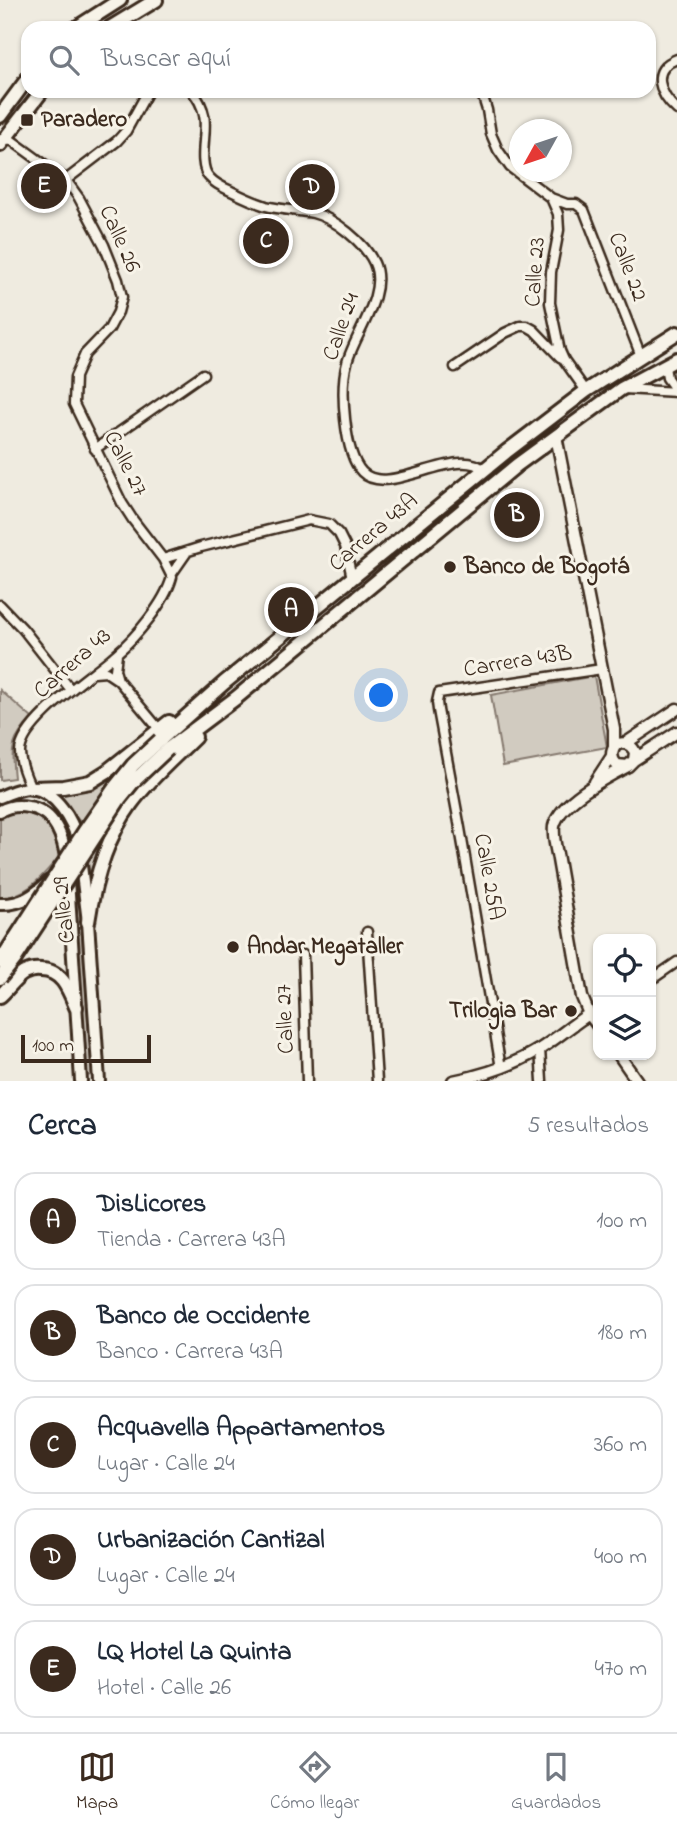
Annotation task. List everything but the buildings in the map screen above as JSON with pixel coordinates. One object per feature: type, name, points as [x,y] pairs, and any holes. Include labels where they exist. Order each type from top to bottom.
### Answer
[{"type":"main road","points":[[87,21],[120,0]]},
{"type":"main road","points":[[122,21],[156,0]]},
{"type":"main road","points":[[0,116],[21,88]]},
{"type":"main road","points":[[4,141],[37,98]]},
{"type":"main road","name":"Carrera 43A","points":[[0,961],[124,775],[224,683],[520,440],[586,391],[677,333]]},
{"type":"main road","name":"Carrera 43A","points":[[0,978],[120,798],[163,740],[236,698],[517,465],[556,436],[621,389],[677,359]]},
{"type":"main road","points":[[88,922],[94,887],[102,862],[129,806],[147,784],[236,698]]},
{"type":"main road","points":[[0,797],[31,788],[63,787],[90,782],[163,740]]},
{"type":"main road","name":"Calle 29","points":[[31,788],[53,799],[65,812],[78,841],[88,922],[99,1081]]},
{"type":"main road","name":"Calle 29","points":[[0,811],[13,806],[34,808],[49,817],[62,838],[67,864],[81,1081]]},
{"type":"main road","name":"Calle 29","points":[[0,904],[13,904],[35,893],[60,869]]},
{"type":"main road","points":[[0,996],[22,975],[36,969],[47,970],[57,974],[63,981],[76,1007]]},
{"type":"street","points":[[677,59],[666,65],[659,84],[666,100],[677,110]]},
{"type":"street","points":[[66,180],[117,141],[126,131],[144,98]]},
{"type":"street","name":"Calle 24","points":[[198,98],[205,116],[204,163],[208,177],[225,188],[268,206],[325,217],[358,242],[374,263],[377,279],[375,291],[347,362],[345,377],[347,428],[355,463],[367,476],[376,480],[444,465],[472,463],[484,470]]},
{"type":"street","name":"Calle 23","points":[[483,98],[491,134],[498,150],[509,167],[551,198],[558,214],[559,230],[551,272],[550,303],[555,336],[564,360],[586,391]]},
{"type":"street","name":"Calle 26","points":[[4,141],[66,180],[79,198],[104,245],[118,280],[122,297],[118,312],[109,329],[85,354],[75,377]]},
{"type":"street","name":"Calle 22","points":[[551,198],[566,204],[576,204],[584,210],[641,356]]},
{"type":"street","points":[[558,214],[566,204]]},
{"type":"street","points":[[455,367],[505,332],[520,326],[534,330],[564,360]]},
{"type":"street","points":[[541,336],[555,336]]},
{"type":"street","points":[[665,367],[667,377],[677,392]]},
{"type":"street","points":[[94,449],[204,374]]},
{"type":"street","name":"Calle 27","points":[[75,377],[74,404],[94,449],[133,520],[163,559]]},
{"type":"street","points":[[621,389],[677,392]]},
{"type":"street","points":[[556,436],[619,748],[617,765],[631,763]]},
{"type":"street","points":[[171,575],[163,559],[309,520],[329,524],[339,534],[352,578]]},
{"type":"street","name":"Carrera 43","points":[[31,788],[20,752],[24,740],[40,718],[129,642],[158,604],[171,575],[187,552]]},
{"type":"street","points":[[0,605],[23,629],[71,690]]},
{"type":"street","points":[[117,654],[115,670],[118,680]]},
{"type":"street","name":"Carrera 43B","points":[[439,693],[602,669]]},
{"type":"street","points":[[94,673],[106,672],[118,680],[163,740]]},
{"type":"street","name":"Calle 25A","points":[[439,693],[438,710],[500,1068]]},
{"type":"street","points":[[593,785],[619,748],[677,709]]},
{"type":"street","points":[[593,1012],[582,997],[556,854],[555,823],[562,812],[593,785],[677,732]]},
{"type":"street","points":[[619,748],[630,745],[635,752],[631,763]]},
{"type":"street","points":[[367,932],[377,1081]]},
{"type":"street","name":"Calle 27","points":[[303,955],[307,1081]]},
{"type":"street","points":[[656,977],[677,962]]},
{"type":"street","points":[[453,1081],[500,1068],[540,1049],[593,1014]]},
{"type":"street","points":[[540,1049],[542,1081]]},
{"type":"street","points":[[622,1060],[637,1081]]},
{"type":"shaded area","points":[[594,676],[607,747],[503,766],[491,695]]},
{"type":"shaded area","points":[[0,690],[32,718],[14,745],[14,778],[0,780]]},
{"type":"shaded area","points":[[124,766],[81,823],[57,795],[93,786]]},
{"type":"shaded area","points":[[21,812],[45,821],[53,832],[59,857],[26,889],[0,898],[0,817]]},
{"type":"shaded area","points":[[107,831],[90,885],[88,859]]},
{"type":"shaded area","points":[[78,880],[92,1075],[85,1076],[72,883]]},
{"type":"place","name":"Paradero","points":[[27,120]]},
{"type":"place","name":"LQ Hotel La Quinta","points":[[44,186]]},
{"type":"place","name":"Urbanización Cantizal","points":[[312,187]]},
{"type":"place","name":"Acquavella Appartamentos","points":[[266,241]]},
{"type":"place","name":"Banco de Occidente","points":[[517,515]]},
{"type":"place","name":"Banco de Bogotá","points":[[450,567]]},
{"type":"place","name":"DisLicores","points":[[291,610]]},
{"type":"place","name":"Andar Megataller","points":[[233,947]]},
{"type":"place","name":"Trilogia Bar","points":[[571,1011]]}]
